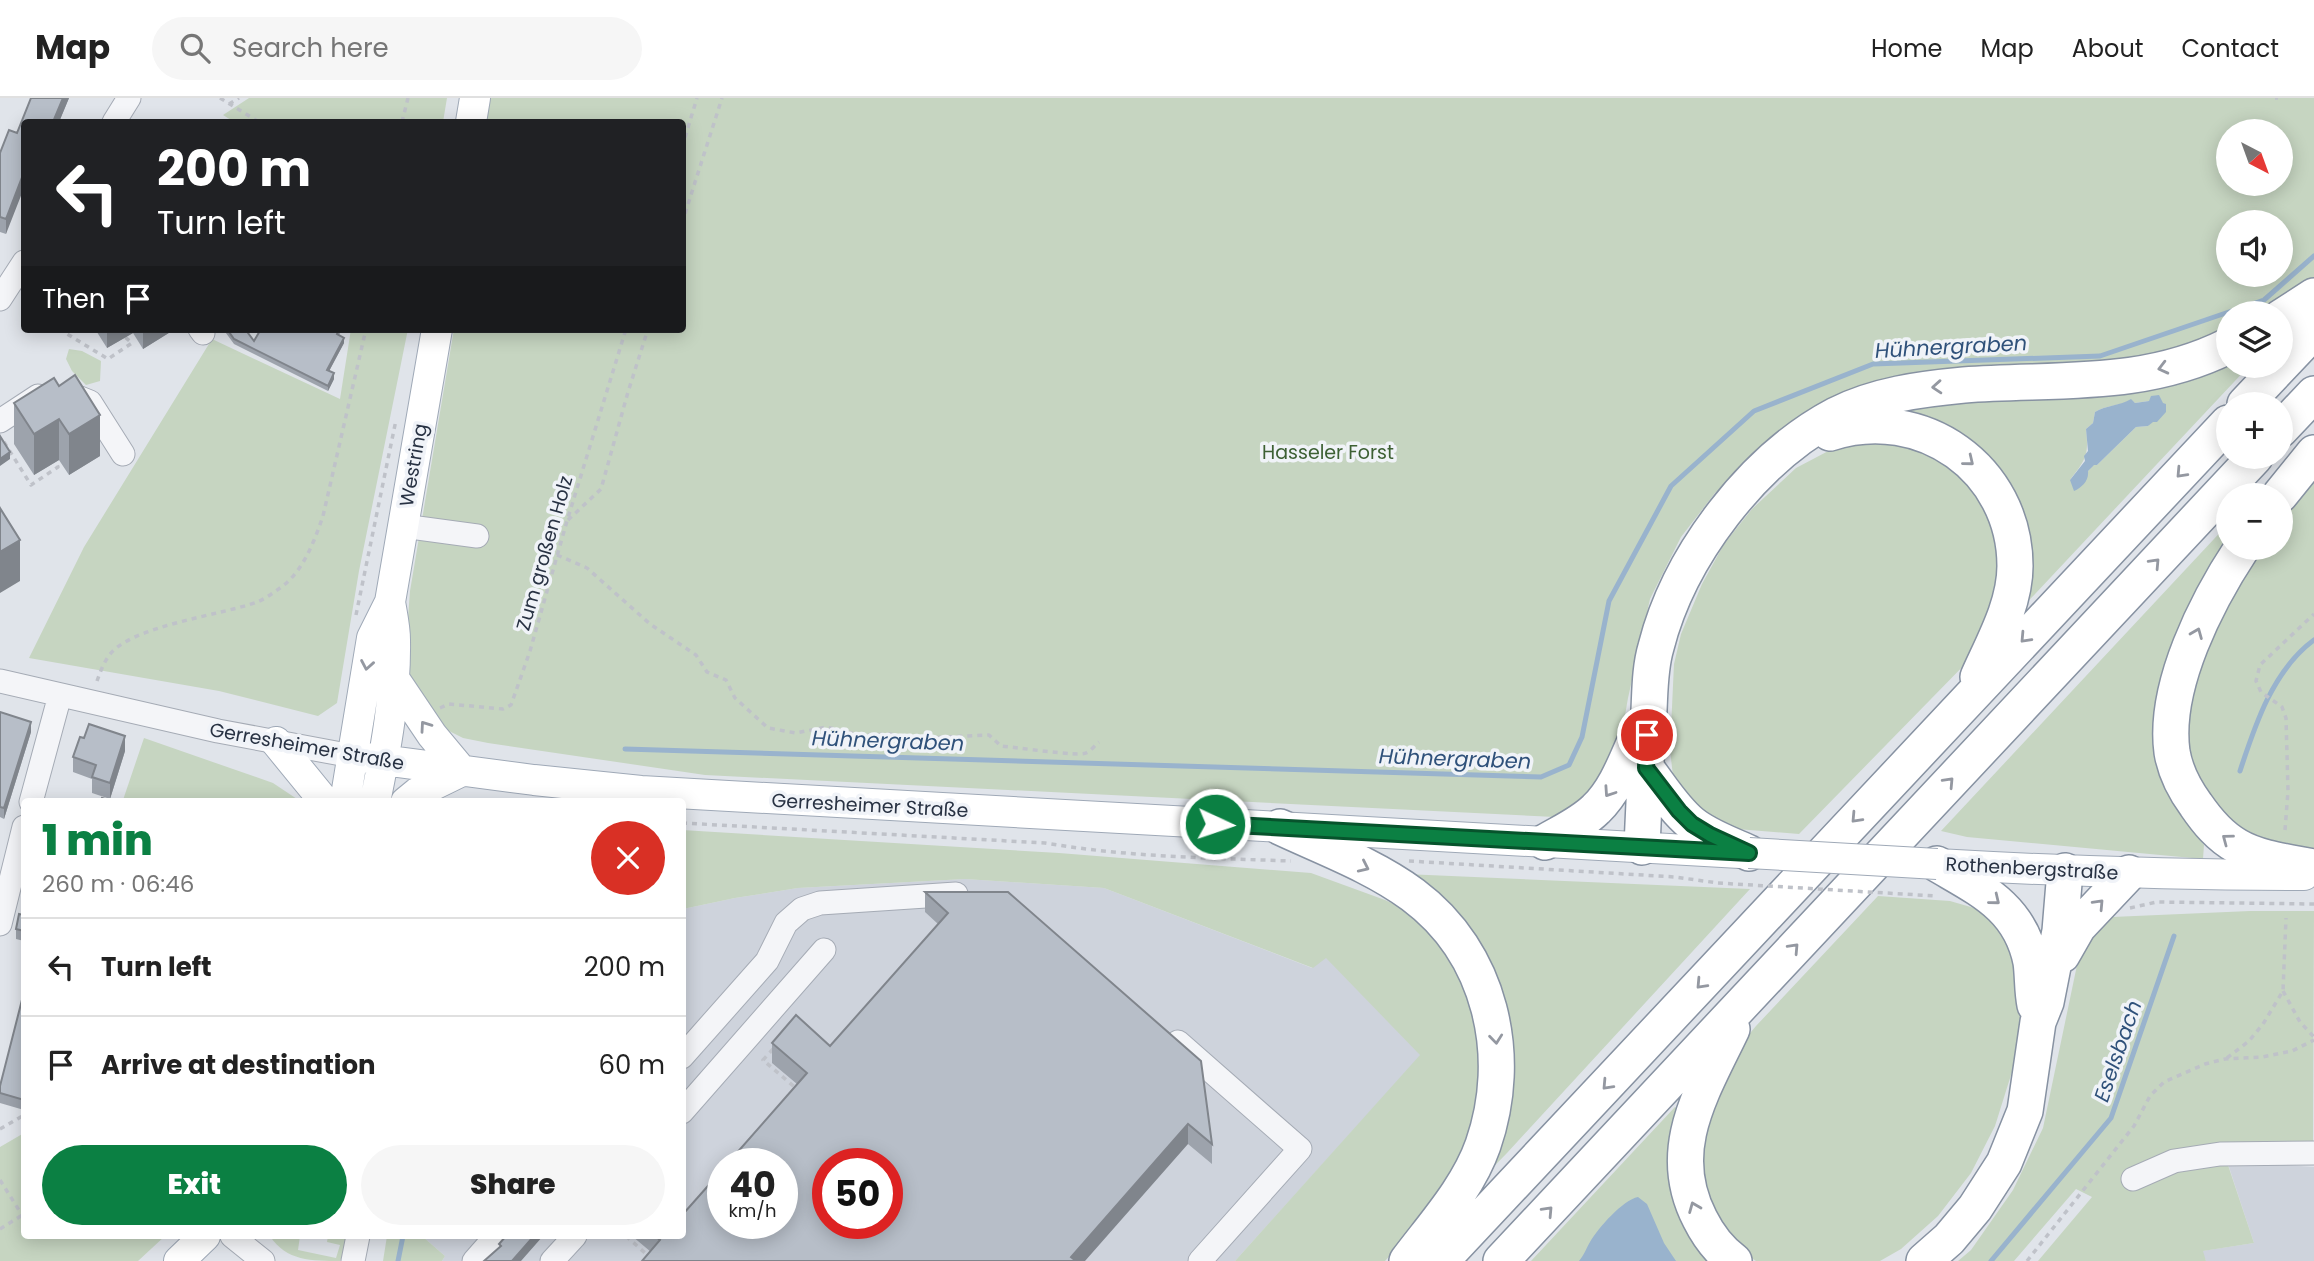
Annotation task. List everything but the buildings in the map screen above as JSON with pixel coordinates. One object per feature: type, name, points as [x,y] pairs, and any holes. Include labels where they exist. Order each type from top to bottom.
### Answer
[{"type":"highway","points":[[2293,310],[2314,296]]},
{"type":"highway","points":[[2256,392],[2314,331]]},
{"type":"highway","points":[[1642,847],[1655,648],[1671,603],[1688,568],[1715,525],[1766,465],[1836,415],[1871,401],[1919,389],[2120,379],[2168,368],[2216,350]]},
{"type":"highway","points":[[2293,416],[2314,394]]},
{"type":"highway","points":[[1790,446],[1843,429],[1874,425],[1902,427],[1933,437],[1957,451],[1980,471],[2000,501],[2012,534],[2015,568],[2009,604],[1970,697]]},
{"type":"highway","points":[[1441,1261],[2216,436]]},
{"type":"highway","points":[[2290,483],[2314,453]]},
{"type":"highway","points":[[1501,1261],[2244,469]]},
{"type":"highway","points":[[2234,560],[2220,582],[2184,668],[2174,703],[2171,728],[2173,754],[2181,779],[2192,800],[2227,840],[2240,848],[2268,857],[2314,867]]},
{"type":"highway","points":[[1545,842],[1596,809],[1607,796],[1619,778],[1649,709]]},
{"type":"highway","points":[[1646,768],[1692,824],[1749,853]]},
{"type":"highway","points":[[1280,827],[1387,877],[1433,912],[1452,933],[1470,960],[1484,989],[1494,1023],[1496,1086],[1483,1146],[1466,1180],[1407,1261]]},
{"type":"highway","points":[[1924,1261],[1949,1239],[1975,1208],[2004,1163],[2025,1111],[2038,1022],[2046,1002],[2064,908],[2065,871]]},
{"type":"highway","points":[[2050,981],[2078,927],[2129,873]]},
{"type":"highway","points":[[1936,880],[1993,897],[2015,922],[2030,960],[2038,1022]]},
{"type":"highway","points":[[1734,1261],[1707,1234],[1692,1203],[1684,1167],[1687,1135],[1702,1093],[1747,998]]},
{"type":"main road","points":[[471,119],[474,98]]},
{"type":"main road","name":"Westring","points":[[346,798],[372,638],[390,602],[436,333]]},
{"type":"main road","name":"Westring","points":[[376,798],[393,677],[395,638],[390,602]]},
{"type":"main road","points":[[393,677],[432,736],[462,771],[411,798]]},
{"type":"main road","points":[[276,742],[322,798]]},
{"type":"main road","name":"Gerresheimer Straße","points":[[352,756],[641,792],[1749,853]]},
{"type":"main road","name":"Rothenbergstraße","points":[[1749,853],[1936,880],[2065,871],[2314,875]]},
{"type":"main road","points":[[178,1261],[202,1239]]},
{"type":"street","points":[[116,119],[129,98]]},
{"type":"street","points":[[16,299],[21,276]]},
{"type":"street","points":[[0,421],[60,388],[90,402],[122,454]]},
{"type":"street","points":[[403,526],[477,536]]},
{"type":"street","name":"Gerresheimer Straße","points":[[0,681],[276,742],[352,756]]},
{"type":"street","points":[[33,798],[60,695]]},
{"type":"street","points":[[0,924],[9,847],[21,831]]},
{"type":"street","points":[[686,1052],[767,961],[786,923],[802,909],[820,903],[952,893],[977,895]]},
{"type":"street","points":[[686,1107],[824,950]]},
{"type":"street","points":[[1166,1031],[1300,1149],[1200,1261]]},
{"type":"street","points":[[2133,1179],[2174,1161],[2220,1154],[2314,1153]]},
{"type":"street","points":[[236,1239],[263,1261]]},
{"type":"street","points":[[352,1261],[357,1239]]},
{"type":"street","points":[[474,1261],[493,1239]]},
{"type":"street","points":[[552,1261],[572,1239]]},
{"type":"path","points":[[220,98],[254,119]]},
{"type":"path","points":[[229,104],[239,98]]},
{"type":"path","points":[[402,119],[408,98]]},
{"type":"path","points":[[686,134],[698,98]]},
{"type":"path","points":[[686,210],[722,98]]},
{"type":"path","points":[[66,333],[108,359],[132,343],[125,337]]},
{"type":"path","points":[[97,681],[109,654],[128,640],[181,621],[258,602],[282,587],[301,565],[314,542],[323,516],[365,333]]},
{"type":"path","name":"Zum großen Holz","points":[[431,712],[449,704],[503,709],[512,705],[625,333]]},
{"type":"path","points":[[567,521],[601,489],[647,333]]},
{"type":"path","points":[[354,623],[396,420]]},
{"type":"path","points":[[0,438],[31,485],[58,467],[55,459]]},
{"type":"path","points":[[557,555],[587,568],[650,624],[695,655],[707,672],[726,680],[735,698],[768,728],[796,733],[826,727],[860,735],[890,734],[909,739],[989,735],[1001,746],[1073,755],[1085,754],[1099,742]]},
{"type":"path","points":[[2286,830],[2286,718],[2282,707],[2261,692],[2256,681],[2260,665],[2314,614]]},
{"type":"path","points":[[686,823],[1045,843],[1100,852],[1154,856],[1298,861]]},
{"type":"path","name":"Rothenbergstraße","points":[[1387,877],[1403,861],[1675,877],[1718,883],[1936,880]]},
{"type":"path","points":[[2225,1059],[2249,1041],[2283,991],[2286,918]]},
{"type":"path","points":[[2027,1261],[2134,1126],[2150,1096],[2164,1082],[2204,1064],[2292,1051],[2314,1038],[2300,1022],[2283,991]]},
{"type":"path","points":[[778,1044],[763,1060],[801,1094]]},
{"type":"path","points":[[0,1129],[21,1117]]},
{"type":"path","points":[[0,1180],[21,1211]]},
{"type":"path","points":[[0,1229],[21,1215]]},
{"type":"path","points":[[629,1239],[654,1261]]},
{"type":"shaded area","points":[[965,879],[1104,888],[1312,968],[1326,957],[1421,1055],[1235,1261],[442,1261],[445,1256],[425,1239],[686,1239],[686,908],[798,888]]},
{"type":"shaded area","points":[[2227,1161],[2314,1167],[2314,1261],[2206,1261],[2202,1251],[2254,1243]]},
{"type":"green space","points":[[249,98],[447,98],[444,119],[229,119],[223,115]]},
{"type":"green space","name":"Hasseler Forst","points":[[489,98],[2314,98],[2314,281],[2283,301],[2216,301],[2216,337],[2140,362],[2030,371],[1765,445],[1715,493],[1681,537],[1650,599],[1619,750],[1600,794],[1555,817],[705,775],[488,743],[463,738],[445,729],[407,675],[410,591],[453,333],[686,333],[686,119],[486,119]]},
{"type":"green space","points":[[350,333],[407,333],[359,571],[337,703],[318,716],[219,691],[29,658],[84,547],[212,339],[340,399]]},
{"type":"green space","points":[[69,349],[82,351],[101,361],[100,381],[86,385],[72,371],[66,359]]},
{"type":"green space","points":[[2216,355],[2216,378],[2238,378],[2225,392],[2216,392],[2216,401],[2019,611],[1990,476],[1836,420]],"holes":[[[2131,400],[2135,403],[2149,401],[2163,404],[2148,426],[2136,427],[2097,465],[2094,464],[2088,471],[2070,480],[2085,456],[2086,429],[2093,423],[2095,412]]]},
{"type":"green space","points":[[1868,441],[1908,446],[1944,462],[1973,489],[1990,517],[2000,555],[1997,600],[1974,655],[1799,834],[1737,829],[1700,816],[1673,776],[1670,750],[1674,664],[1681,634],[1702,584],[1724,544],[1752,509],[1796,468],[1834,448]]},
{"type":"green space","points":[[2314,466],[2314,853],[2266,847],[2204,802],[2181,731],[2184,700],[2248,560],[2293,560],[2293,493]]},
{"type":"green space","points":[[2216,537],[2216,560],[2221,560],[2212,576],[2172,788],[2191,828],[2204,845],[2203,859],[1967,837],[1941,831]]},
{"type":"green space","points":[[144,738],[273,783],[296,798],[124,798]]},
{"type":"green space","points":[[686,830],[1059,853],[1311,873],[1420,916],[1454,959],[1485,1046],[1467,1153],[1430,1211],[1385,1261],[1235,1261],[1420,1055],[1326,958],[1313,968],[1104,888],[965,879],[798,888],[686,908]]},
{"type":"green space","points":[[1405,874],[1750,889],[1462,1199],[1507,1036]]},
{"type":"green space","points":[[1878,896],[1950,901],[1981,910],[2011,936],[2021,1008],[2016,1059],[1995,1126],[1971,1173],[1938,1216],[1901,1249],[1880,1261],[1756,1261],[1735,1247],[1700,1186],[1696,1161],[1729,1058]]},
{"type":"green space","points":[[2314,911],[2313,1141],[2227,1162],[2254,1243],[2203,1251],[2206,1261],[2038,1261],[2092,1197],[2076,1189],[2014,1261],[1958,1261],[1971,1250],[2013,1190],[2043,1128],[2081,946],[2112,917]]},
{"type":"green space","points":[[1675,1107],[1683,1112],[1724,1261],[1531,1261]]},
{"type":"green space","points":[[21,1135],[21,1239],[162,1239],[138,1261],[0,1261],[0,1147]]},
{"type":"green space","points":[[272,1239],[300,1239],[298,1250],[336,1258],[340,1245],[327,1242],[328,1239],[350,1239],[340,1261],[300,1258]]},
{"type":"green space","points":[[387,1239],[425,1239],[445,1256],[442,1261],[383,1261]]},
{"type":"water","points":[[2159,395],[2166,404],[2166,412],[2157,422],[2136,427],[2088,471],[2084,483],[2074,491],[2070,480],[2085,461],[2084,456],[2088,451],[2086,429],[2093,423],[2095,412],[2131,399],[2135,403],[2149,401],[2151,396]]},
{"type":"water","points":[[1638,1197],[1647,1204],[1664,1243],[1676,1261],[1579,1261],[1605,1222],[1625,1203]]},
{"type":"waterway","name":"Hühnergraben","points":[[625,749],[1541,777],[1569,765],[1582,737],[1609,601],[1671,486],[1754,411],[1873,364],[2100,356],[2264,300],[2314,256]]},
{"type":"waterway","name":"Eselsbach","points":[[2240,771],[2267,700],[2287,667],[2314,640]]},
{"type":"waterway","name":"Eselsbach","points":[[1991,1261],[2111,1118],[2174,936]]},
{"type":"waterway","name":"Hühnergraben","points":[[398,1261],[402,1239]]},
{"type":"route","points":[[1215,824],[1749,853],[1710,835],[1692,824],[1679,811],[1646,768],[1647,735]]}]
